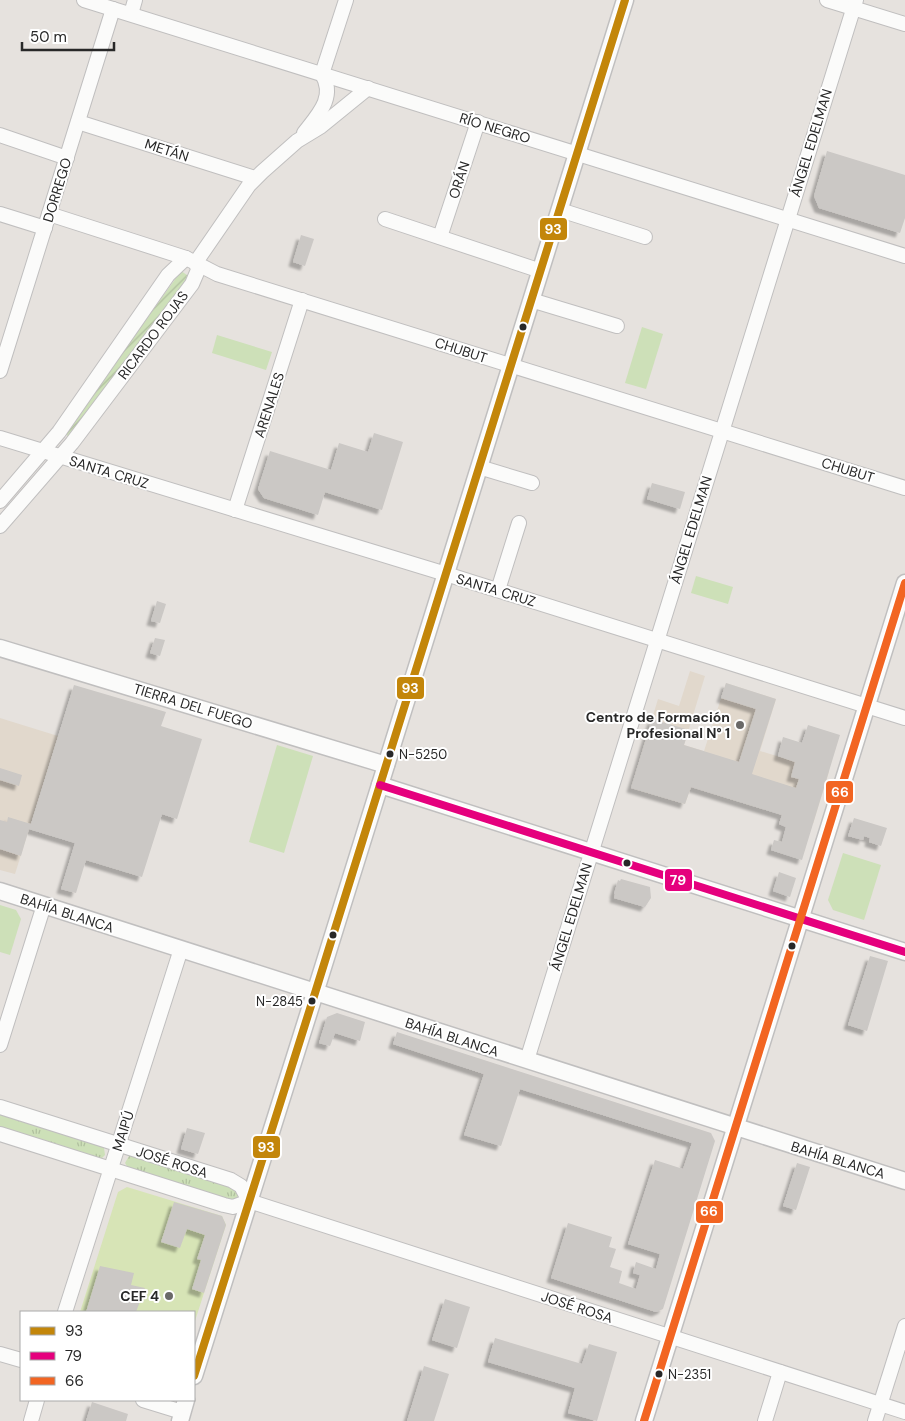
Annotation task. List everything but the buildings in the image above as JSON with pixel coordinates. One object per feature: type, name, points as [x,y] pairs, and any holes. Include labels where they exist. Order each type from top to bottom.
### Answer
[{"type":"street","name":"RÍO NEGRO","points":[[84,0],[905,256]]},
{"type":"street","points":[[131,14],[135,0]]},
{"type":"street","points":[[322,74],[346,0]]},
{"type":"street","points":[[195,1373],[625,0]]},
{"type":"street","points":[[827,0],[854,4],[905,24]]},
{"type":"street","name":"ÁNGEL EDELMAN","points":[[527,1060],[854,4]]},
{"type":"street","name":"DORREGO","points":[[0,371],[113,9]]},
{"type":"street","name":"RICARDO ROJAS","points":[[297,141],[322,109],[326,100],[328,85],[322,74]]},
{"type":"street","name":"RICARDO ROJAS","points":[[0,501],[44,452],[59,432],[168,275],[191,260],[255,178],[297,141],[320,127],[368,88]]},
{"type":"street","name":"METÁN","points":[[78,122],[255,178]]},
{"type":"street","name":"ORÁN","points":[[440,237],[478,122]]},
{"type":"street","points":[[0,135],[66,158]]},
{"type":"street","points":[[560,210],[645,237]]},
{"type":"street","points":[[0,214],[45,228]]},
{"type":"street","name":"CHUBUT","points":[[49,214],[191,260],[217,274],[905,488]]},
{"type":"street","points":[[385,219],[541,271]]},
{"type":"street","name":"RICARDO ROJAS","points":[[0,526],[60,457],[192,284],[198,270],[191,260]]},
{"type":"street","name":"ARENALES","points":[[235,510],[302,300]]},
{"type":"street","points":[[532,300],[617,326]]},
{"type":"street","name":"SANTA CRUZ","points":[[0,438],[498,590],[905,718]]},
{"type":"street","points":[[479,467],[532,483]]},
{"type":"street","points":[[498,590],[519,523]]},
{"type":"street","points":[[644,1421],[905,583]]},
{"type":"street","name":"TIERRA DEL FUEGO","points":[[0,648],[386,764]]},
{"type":"street","points":[[380,785],[905,952]]},
{"type":"street","name":"BAHÍA BLANCA","points":[[0,891],[905,1181]]},
{"type":"street","points":[[0,1045],[44,905]]},
{"type":"street","name":"MAIPÚ","points":[[65,1311],[181,949]]},
{"type":"street","name":"JOSÉ ROSA","points":[[0,1107],[231,1180],[240,1186],[249,1201]]},
{"type":"street","name":"JOSÉ ROSA","points":[[0,1134],[224,1205],[233,1207],[249,1201],[905,1412]]},
{"type":"street","points":[[876,1421],[905,1326]]},
{"type":"street","points":[[0,1354],[20,1360]]},
{"type":"street","points":[[765,1421],[780,1372]]},
{"type":"street","points":[[30,1421],[37,1401]]},
{"type":"street","points":[[148,1401],[183,1411]]},
{"type":"shaded area","points":[[690,671],[705,676],[684,745],[704,751],[726,683],[776,699],[760,751],[829,772],[813,824],[691,787],[685,804],[631,788],[658,699],[679,706]]},
{"type":"shaded area","points":[[0,718],[58,736],[15,874],[0,870]]},
{"type":"green space","points":[[181,271],[187,275],[186,280],[71,434],[67,436],[66,431]]},
{"type":"green space","points":[[642,327],[663,334],[646,389],[625,383]]},
{"type":"green space","points":[[217,335],[272,352],[266,370],[212,353]]},
{"type":"green space","points":[[696,576],[733,587],[728,604],[691,593]]},
{"type":"green space","points":[[277,745],[313,756],[284,853],[249,842]]},
{"type":"green space","points":[[843,853],[881,865],[864,920],[833,910],[828,900]]},
{"type":"green space","points":[[0,905],[16,910],[21,919],[10,955],[0,952]]},
{"type":"green space","points":[[0,1114],[101,1146],[104,1148],[105,1155],[101,1159],[0,1128]]},
{"type":"green space","points":[[129,1156],[233,1188],[238,1192],[238,1196],[233,1201],[128,1168],[125,1163]]},
{"type":"green space","points":[[127,1187],[222,1216],[226,1225],[195,1321],[195,1311],[80,1311],[118,1192]]},
{"type":"transit line","name":"93","points":[[195,1373],[625,0]]},
{"type":"transit line","name":"66","points":[[644,1421],[905,583]]},
{"type":"transit line","name":"79","points":[[380,785],[905,952]]},
{"type":"place","name":"Centro de Formación Profesional N° 1","points":[[740,725]]},
{"type":"place","name":"N-5250","points":[[390,754]]},
{"type":"place","name":"N-2845","points":[[312,1001]]},
{"type":"place","name":"CEF 4","points":[[169,1296]]},
{"type":"place","name":"N-2351","points":[[659,1374]]}]
